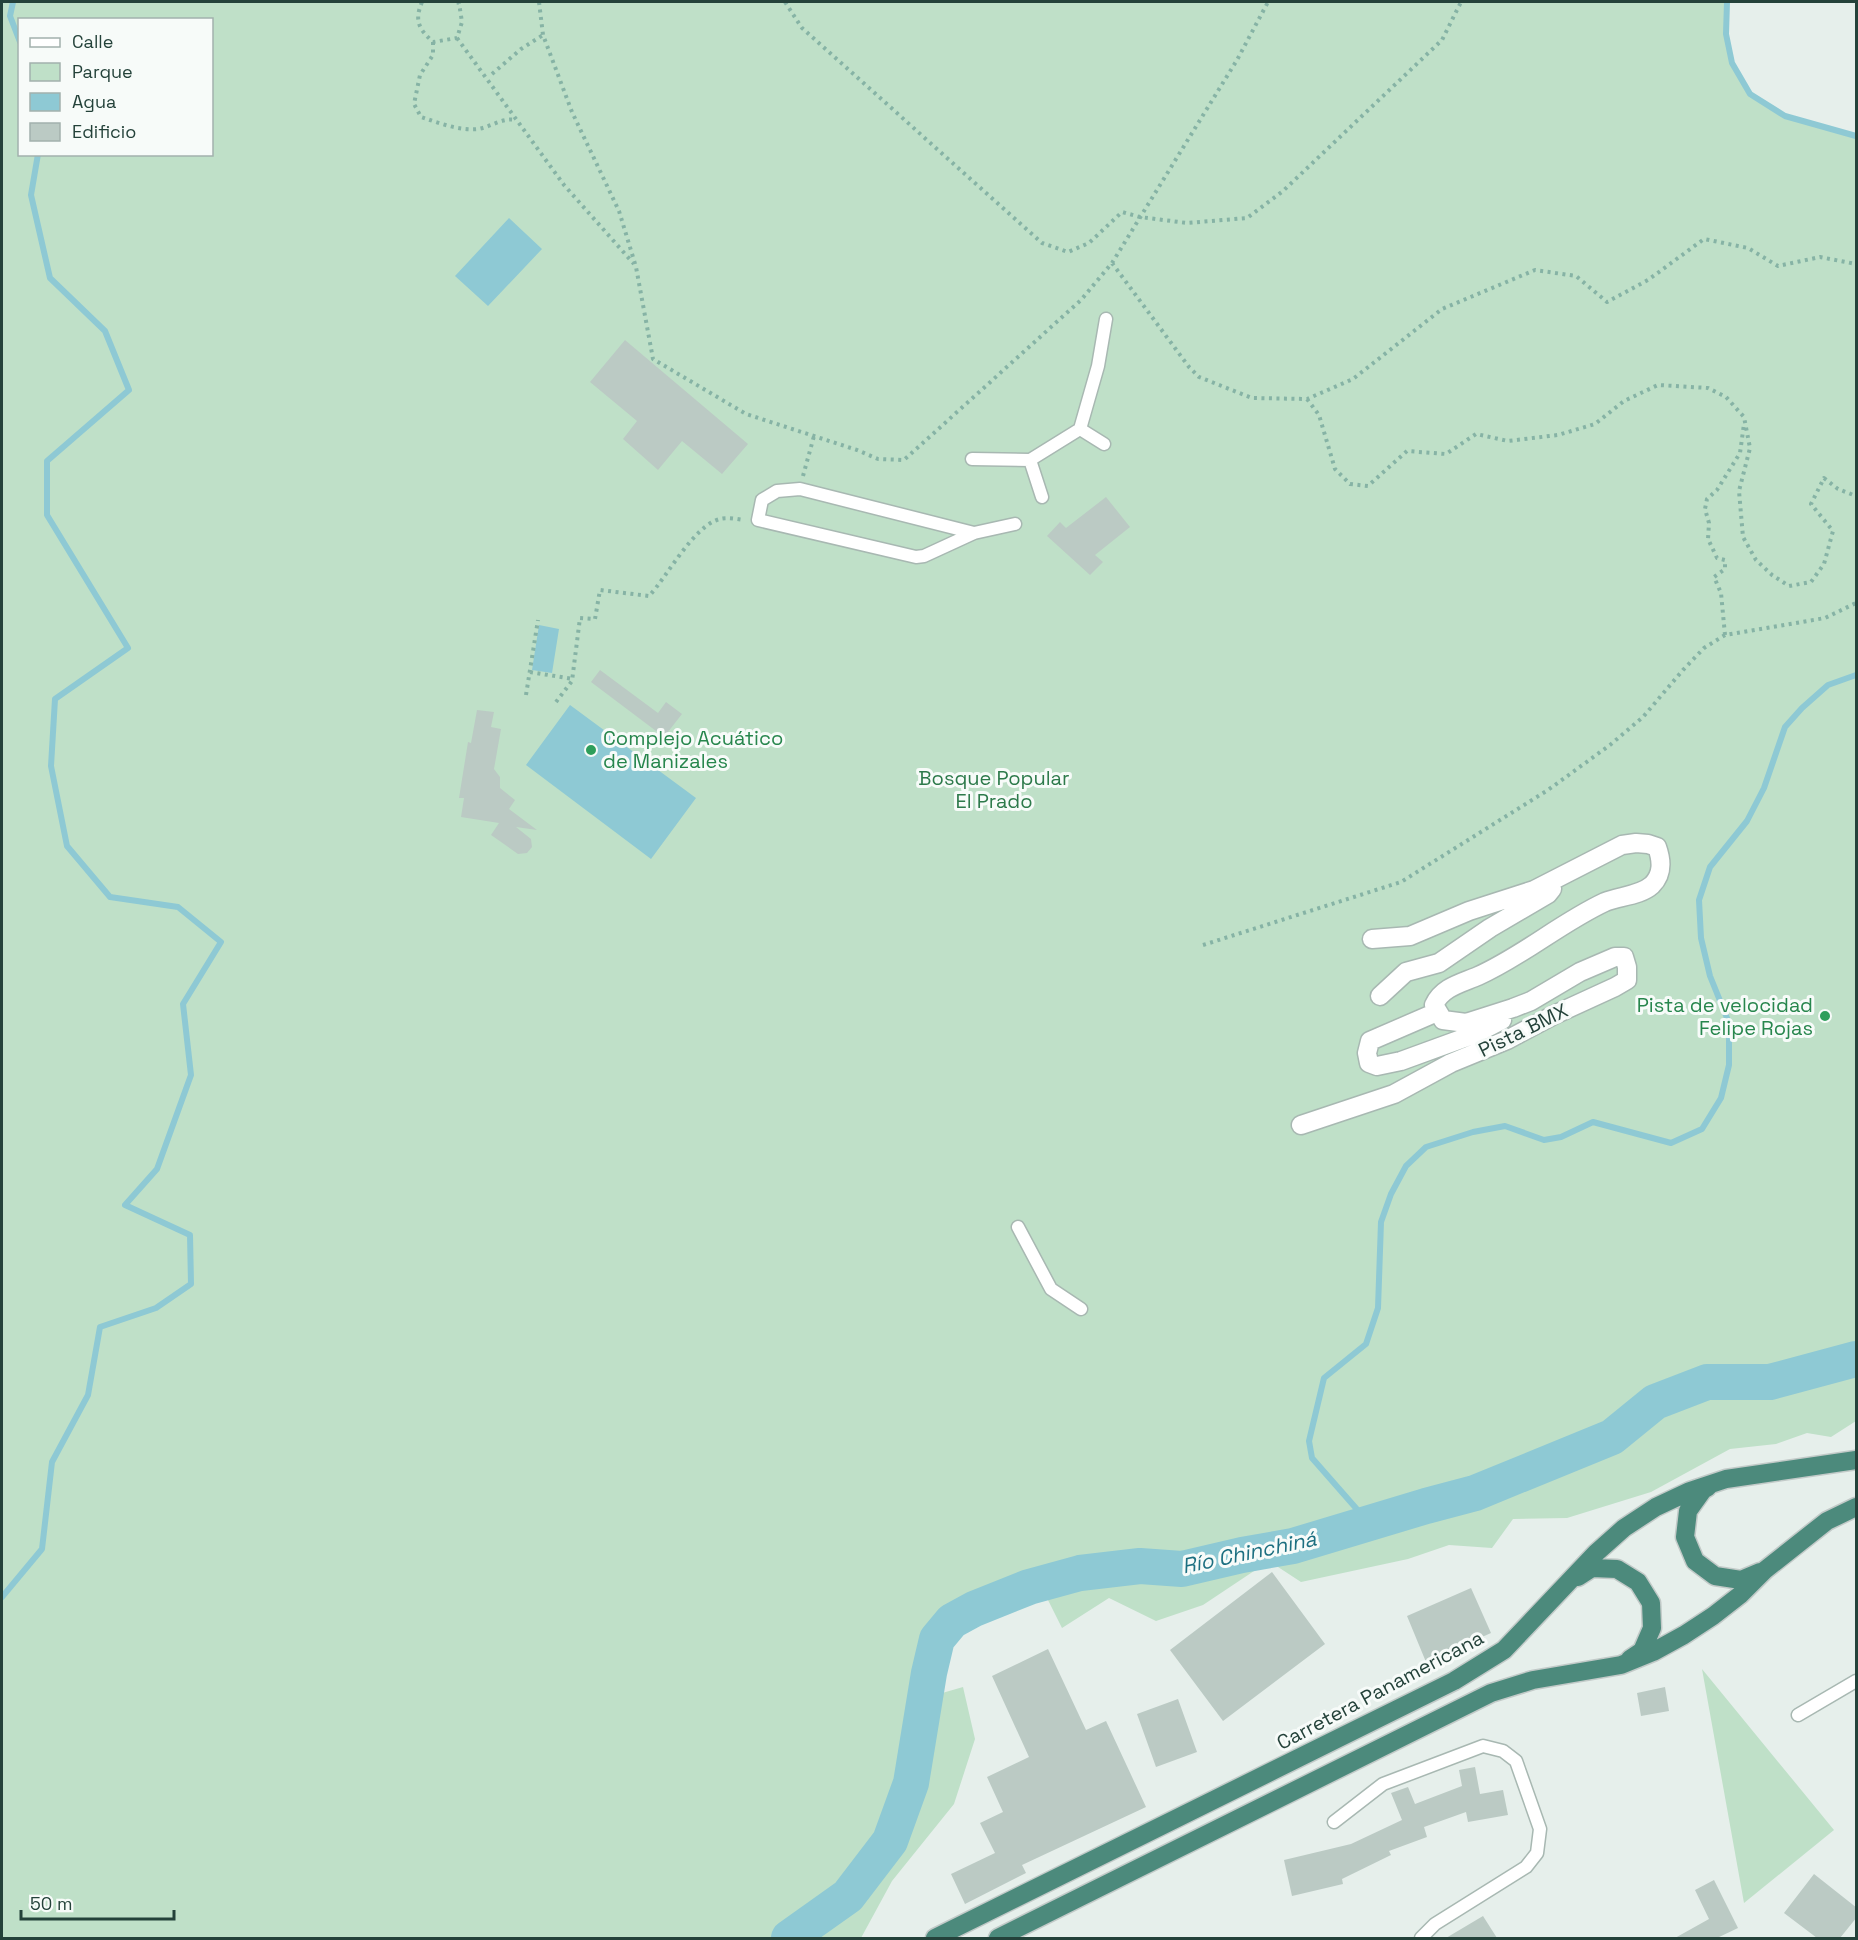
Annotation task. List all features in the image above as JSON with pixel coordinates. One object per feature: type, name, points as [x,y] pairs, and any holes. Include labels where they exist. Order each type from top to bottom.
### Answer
[{"type":"highway","name":"Carretera Panamericana","points":[[935,1938],[1454,1681],[1504,1650],[1596,1552],[1624,1528],[1656,1507],[1690,1491],[1726,1479],[1857,1460]]},
{"type":"highway","points":[[1726,1479],[1702,1490],[1688,1511],[1685,1537],[1695,1561],[1715,1576],[1741,1580],[1765,1570]]},
{"type":"highway","points":[[998,1938],[1491,1693],[1533,1680],[1621,1665],[1653,1652],[1684,1635],[1722,1609],[1765,1570],[1827,1521],[1857,1507]]},
{"type":"highway","points":[[1571,1581],[1592,1568],[1617,1569],[1638,1582],[1651,1603],[1652,1628],[1642,1651],[1621,1665]]},
{"type":"street","points":[[1372,939],[1410,936],[1469,911],[1534,890],[1622,845],[1648,844],[1657,847],[1661,857],[1661,872],[1646,890],[1605,902],[1574,918],[1499,966],[1448,989],[1438,996],[1434,1005],[1437,1012]]},
{"type":"street","points":[[1380,996],[1406,972],[1439,963],[1490,928],[1548,894],[1567,873]]},
{"type":"street","name":"Pista BMX","points":[[1301,1125],[1394,1094],[1450,1063],[1507,1040],[1615,987],[1627,980],[1624,957],[1615,957],[1580,972],[1501,1021],[1475,1034],[1395,1062],[1377,1066],[1369,1062],[1367,1053],[1370,1041],[1412,1021],[1437,1012],[1443,1020],[1466,1023],[1531,1001]]},
{"type":"lane","points":[[972,459],[1030,460],[1080,429],[1098,366],[1106,319]]},
{"type":"lane","points":[[1080,429],[1104,444]]},
{"type":"lane","points":[[1030,460],[1042,498]]},
{"type":"lane","points":[[974,533],[800,489],[777,491],[762,500],[758,520],[916,557],[924,556],[974,533],[1015,524]]},
{"type":"lane","points":[[1018,1227],[1051,1289],[1081,1309]]},
{"type":"lane","points":[[1798,1714],[1857,1681]]},
{"type":"lane","points":[[1334,1822],[1383,1784],[1483,1746],[1503,1751],[1516,1761],[1540,1829],[1537,1853],[1526,1867],[1435,1924],[1421,1938]]},
{"type":"path","points":[[422,2],[417,13],[421,30],[433,42],[432,55],[420,75],[414,104],[421,117],[449,127],[478,129],[510,119],[516,120]]},
{"type":"path","points":[[457,38],[462,22],[458,2]]},
{"type":"path","points":[[539,2],[543,35],[572,112],[619,211],[636,267],[652,359],[746,414],[878,459],[904,460],[1082,300],[1112,263],[1237,60],[1268,2]]},
{"type":"path","points":[[785,2],[802,28],[1042,243],[1068,252],[1089,243],[1122,212],[1140,217],[1187,223],[1247,218],[1283,191],[1442,40],[1461,2]]},
{"type":"path","points":[[492,74],[521,49],[543,35]]},
{"type":"path","points":[[433,42],[457,38]]},
{"type":"path","points":[[457,38],[564,185],[636,267]]},
{"type":"path","points":[[1112,263],[1189,367],[1199,377],[1252,398],[1307,399],[1353,379],[1442,309],[1535,270],[1576,276],[1607,302],[1648,280],[1704,239],[1748,248],[1778,266],[1820,257],[1857,264]]},
{"type":"path","points":[[1307,399],[1319,415],[1335,469],[1350,484],[1368,486],[1407,451],[1446,454],[1476,434],[1508,441],[1558,435],[1595,424],[1624,401],[1658,385],[1708,388],[1726,397],[1744,417],[1750,448],[1739,491],[1743,537],[1756,560],[1772,575],[1789,586],[1811,582],[1824,564],[1833,531],[1811,504],[1824,478],[1838,489],[1857,496]]},
{"type":"path","points":[[1725,635],[1721,593],[1714,577],[1725,569],[1725,560],[1717,558],[1708,539],[1709,523],[1705,509],[1707,499],[1717,490],[1740,453],[1744,417]]},
{"type":"path","points":[[800,489],[814,436]]},
{"type":"path","points":[[556,702],[573,679],[580,618],[595,619],[600,591],[649,596],[659,586],[690,540],[713,522],[722,519],[758,520]]},
{"type":"path","points":[[1203,945],[1401,882],[1548,790],[1610,745],[1643,717],[1704,648],[1725,635],[1825,618],[1857,603]]},
{"type":"path","points":[[526,695],[538,620]]},
{"type":"path","points":[[530,672],[573,679]]},
{"type":"green space","name":"Bosque Popular El Prado","points":[[2,2],[1727,2],[1726,34],[1732,63],[1750,94],[1785,116],[1856,136],[1856,1421],[1831,1437],[1807,1433],[1776,1444],[1730,1449],[1651,1492],[1567,1518],[1513,1519],[1492,1548],[1449,1545],[1408,1559],[1301,1582],[1269,1561],[1203,1605],[1156,1621],[1109,1598],[1062,1628],[1040,1584],[984,1604],[956,1620],[937,1639],[931,1659],[925,1698],[963,1687],[975,1739],[954,1804],[892,1881],[861,1938],[2,1938]]},
{"type":"green space","points":[[1702,1669],[1834,1830],[1744,1903]]},
{"type":"water","points":[[509,218],[542,249],[488,306],[455,276]]},
{"type":"water","points":[[539,625],[559,629],[552,673],[532,670]]},
{"type":"water","points":[[570,705],[696,798],[651,859],[526,765]]},
{"type":"building","points":[[625,340],[748,444],[722,474],[682,441],[658,470],[623,439],[637,421],[590,382]]},
{"type":"building","points":[[1106,497],[1130,527],[1095,555],[1103,562],[1090,575],[1047,536],[1060,522],[1066,528]]},
{"type":"building","points":[[600,670],[658,713],[666,702],[682,714],[664,737],[591,682]]},
{"type":"building","points":[[477,710],[494,712],[491,727],[501,729],[494,769],[500,777],[500,788],[515,800],[509,809],[537,830],[516,827],[531,839],[532,847],[527,853],[518,854],[491,835],[499,823],[461,817],[464,798],[459,798],[468,742],[471,743]]},
{"type":"building","points":[[1272,1572],[1325,1644],[1223,1721],[1170,1650]]},
{"type":"building","points":[[1471,1588],[1491,1633],[1426,1662],[1407,1616]]},
{"type":"building","points":[[1048,1649],[1086,1730],[1106,1721],[1146,1807],[1022,1865],[1026,1873],[965,1904],[951,1874],[995,1853],[980,1823],[1003,1812],[987,1777],[1029,1757],[992,1676]]},
{"type":"building","points":[[1665,1687],[1669,1711],[1641,1716],[1637,1693]]},
{"type":"building","points":[[1178,1699],[1197,1752],[1156,1767],[1137,1714]]},
{"type":"building","points":[[1475,1767],[1480,1794],[1503,1790],[1508,1815],[1468,1822],[1466,1812],[1424,1827],[1427,1837],[1389,1851],[1391,1855],[1342,1879],[1343,1884],[1292,1896],[1284,1860],[1351,1844],[1402,1820],[1391,1793],[1408,1787],[1415,1804],[1462,1786],[1459,1770]]},
{"type":"building","points":[[1814,1874],[1857,1908],[1857,1917],[1840,1938],[1817,1938],[1784,1913]]},
{"type":"building","points":[[1714,1880],[1738,1928],[1717,1938],[1675,1938],[1709,1919],[1695,1890]]},
{"type":"building","points":[[1483,1916],[1497,1938],[1446,1938]]},
{"type":"waterway","points":[[13,2],[10,16],[18,37]]},
{"type":"waterway","points":[[1727,2],[1726,34],[1732,63],[1750,94],[1785,116],[1856,136]]},
{"type":"waterway","points":[[2,1597],[42,1549],[52,1462],[88,1395],[100,1327],[156,1308],[191,1284],[190,1235],[125,1205],[157,1169],[191,1075],[183,1004],[221,942],[178,907],[110,897],[67,846],[51,766],[55,699],[128,648],[47,515],[47,461],[129,390],[105,331],[50,278],[31,195],[38,156]]},
{"type":"waterway","points":[[1369,1523],[1312,1458],[1309,1441],[1324,1378],[1366,1344],[1378,1308],[1381,1222],[1391,1194],[1406,1166],[1426,1147],[1473,1132],[1505,1126],[1544,1140],[1561,1137],[1593,1122],[1671,1143],[1702,1129],[1721,1098],[1729,1065],[1729,1023],[1710,976],[1701,938],[1699,900],[1710,867],[1747,821],[1764,788],[1785,727],[1828,685],[1856,675]]},
{"type":"waterway","name":"Río Chinchiná","points":[[789,1938],[848,1896],[890,1841],[911,1783],[929,1673],[937,1639],[952,1621],[974,1609],[1029,1587],[1080,1573],[1140,1566],[1182,1569],[1293,1546],[1475,1493],[1612,1437],[1655,1402],[1707,1382],[1770,1382],[1856,1359]]},
{"type":"place","name":"Complejo Acuático de Manizales","points":[[591,750]]},
{"type":"place","name":"Pista de velocidad Felipe Rojas","points":[[1825,1016]]}]
